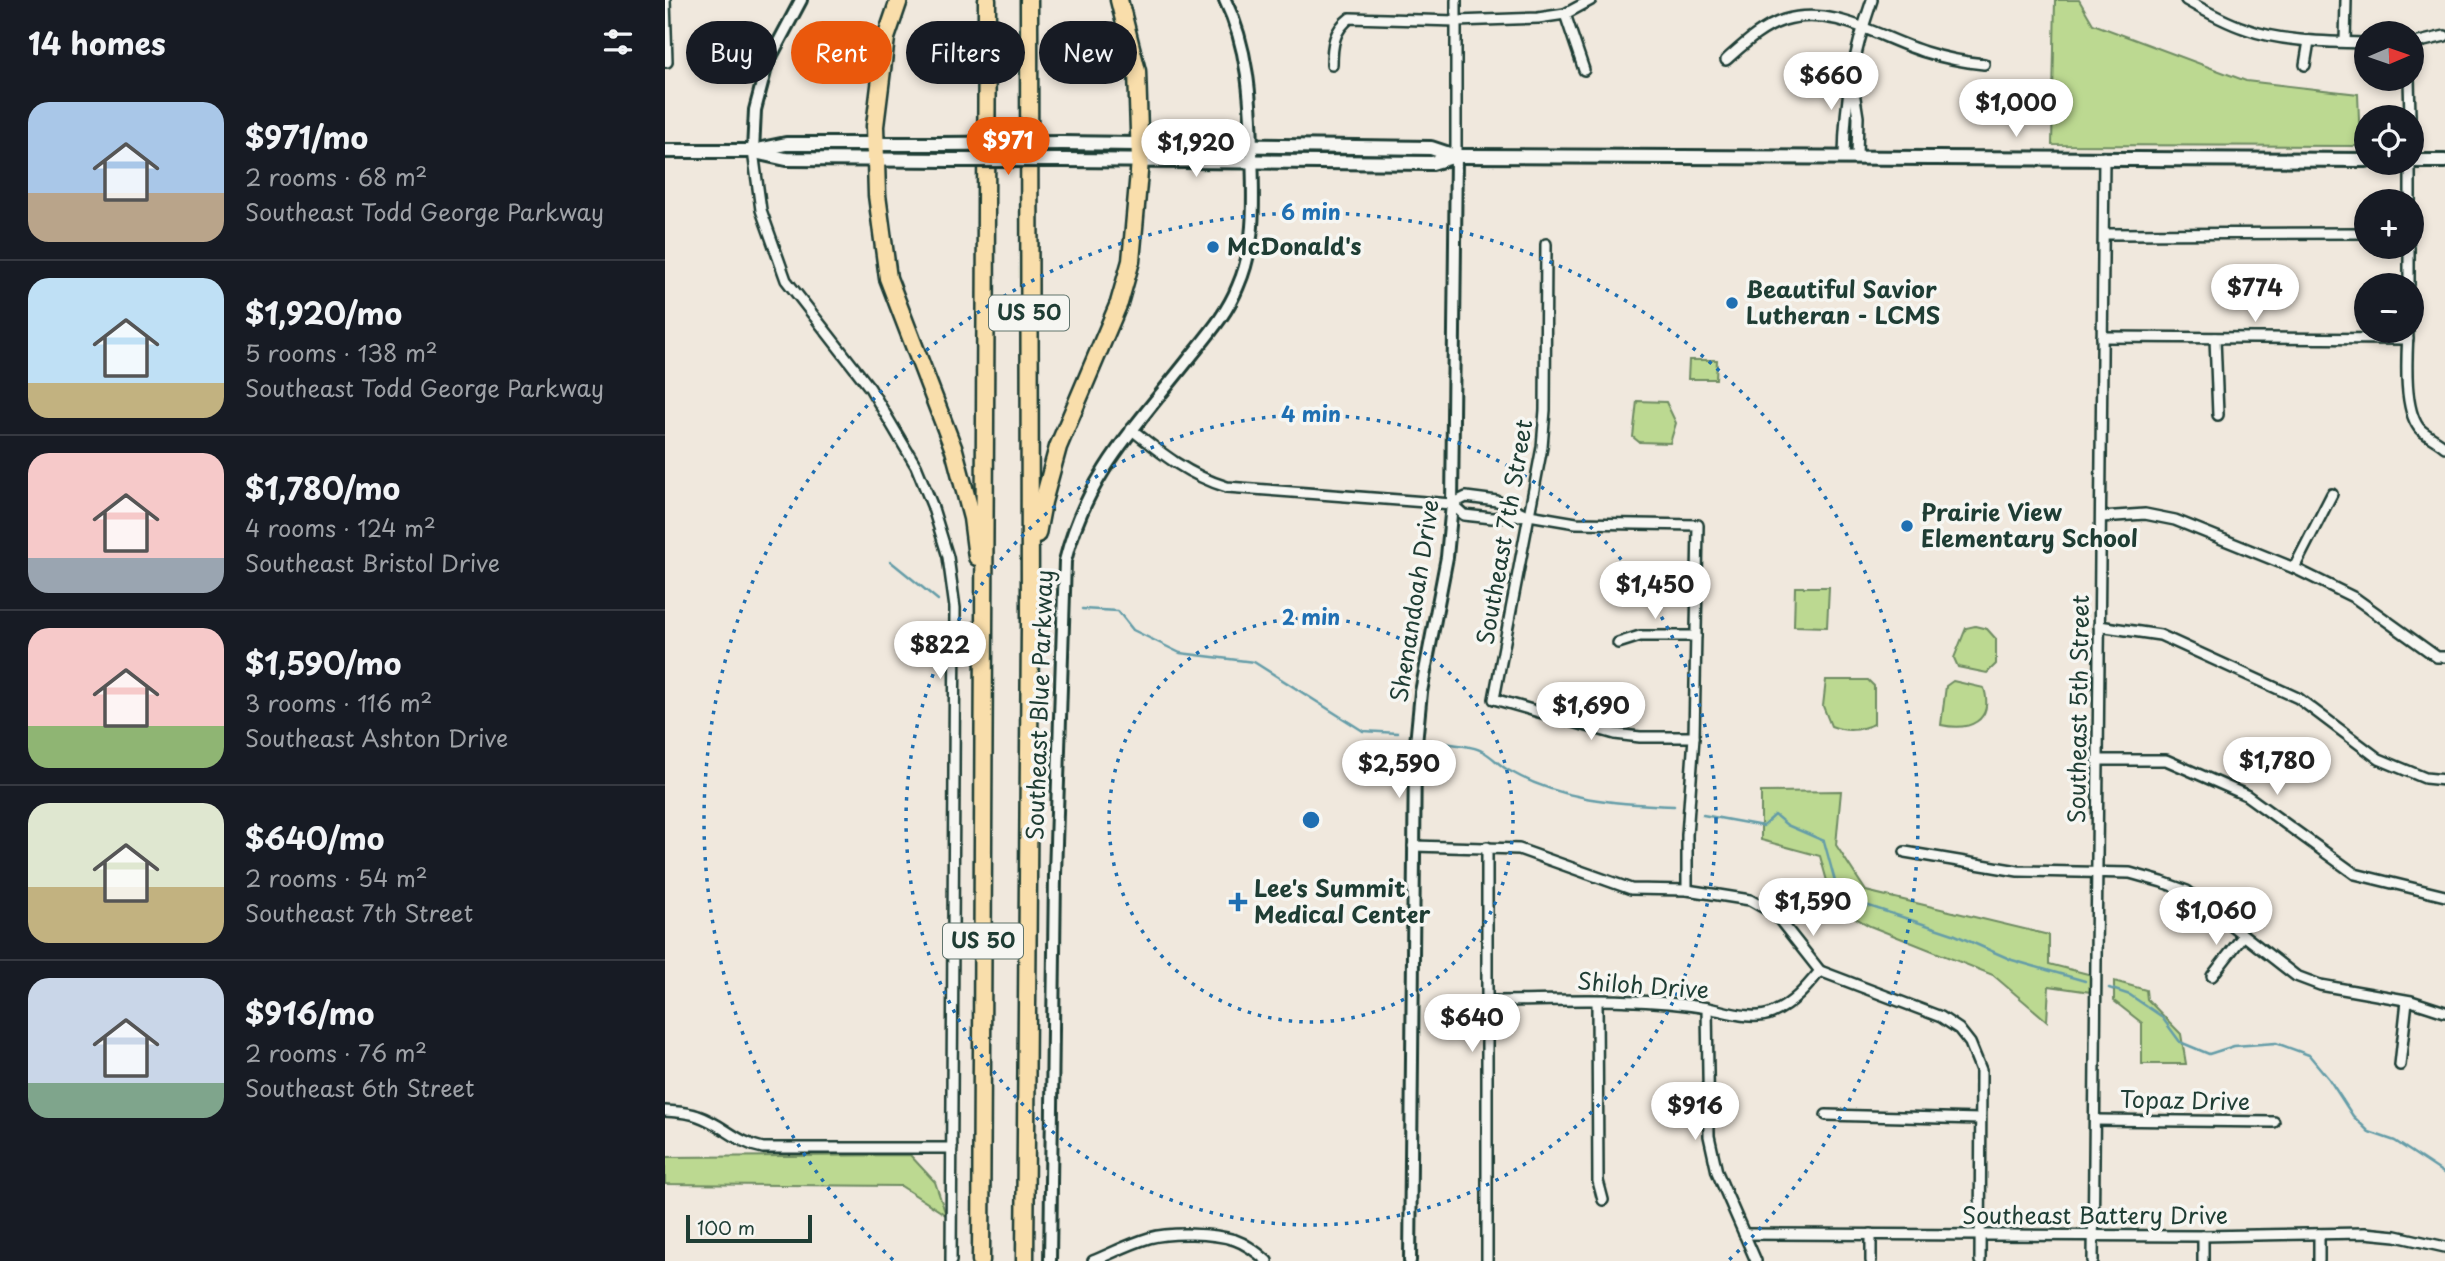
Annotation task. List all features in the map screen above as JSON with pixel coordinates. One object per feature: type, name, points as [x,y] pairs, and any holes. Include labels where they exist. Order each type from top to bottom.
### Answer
[{"type":"highway","points":[[899,0],[886,38],[875,152],[877,195],[888,278],[943,418],[963,482],[972,518],[978,609],[985,621]]},
{"type":"highway","name":"US 50","points":[[981,1261],[987,0]]},
{"type":"highway","name":"US 50","points":[[1025,1261],[1030,626],[1028,0]]},
{"type":"highway","points":[[1030,626],[1035,554],[1043,502],[1058,447],[1119,303],[1131,261],[1140,153],[1137,71],[1119,0]]},
{"type":"main road","points":[[875,152],[941,144],[1062,143],[1252,163],[1432,163],[1455,156],[2354,160]]},
{"type":"main road","points":[[665,151],[753,151],[786,144],[954,160],[1063,160],[1252,146],[1431,148],[1455,156]]},
{"type":"main road","points":[[2424,163],[2445,161]]},
{"type":"street","points":[[665,62],[666,0]]},
{"type":"street","points":[[801,0],[767,64],[755,110],[753,151],[761,210],[786,279],[870,388],[910,455],[932,505],[948,556],[955,608],[951,1261]]},
{"type":"street","name":"Southeast Blue Parkway","points":[[1050,1261],[1055,875],[1065,561],[1072,531],[1098,477],[1131,429],[1223,316],[1247,261],[1253,230],[1252,121],[1245,66],[1225,0]]},
{"type":"street","points":[[1455,156],[1456,0]]},
{"type":"street","points":[[1332,65],[1332,50],[1338,26],[1350,18],[1457,21],[1538,19],[1565,14],[1591,0]]},
{"type":"street","points":[[1851,156],[1858,117],[1851,71],[1872,0]]},
{"type":"street","points":[[2186,0],[2208,13],[2248,30],[2309,41],[2354,42]]},
{"type":"street","points":[[2345,42],[2346,0]]},
{"type":"street","points":[[1565,14],[1584,71]]},
{"type":"street","points":[[1726,60],[1765,29],[1784,20],[1806,16],[1829,18],[1863,27],[1925,52],[1984,64]]},
{"type":"street","points":[[2424,41],[2445,36]]},
{"type":"street","points":[[2305,65],[2309,41]]},
{"type":"street","name":"Shenandoah Drive","points":[[1410,1261],[1415,754],[1421,692],[1447,557],[1452,504],[1455,156]]},
{"type":"street","name":"Southeast 5th Street","points":[[2093,1261],[2104,157]]},
{"type":"street","points":[[2104,234],[2354,233]]},
{"type":"street","name":"Southeast 7th Street","points":[[1546,244],[1545,410],[1542,447],[1494,699],[1615,733],[1640,737],[1694,737]]},
{"type":"street","points":[[2102,337],[2354,336]]},
{"type":"street","points":[[2215,338],[2218,415]]},
{"type":"street","points":[[2408,343],[2411,416],[2420,430],[2445,447]]},
{"type":"street","points":[[1131,429],[1177,466],[1193,475],[1227,487],[1452,504],[1466,497],[1497,501],[1528,515]]},
{"type":"street","points":[[2294,568],[2332,494]]},
{"type":"street","points":[[1452,504],[1464,515],[1492,518],[1528,515],[1576,523],[1698,526],[1694,737],[1687,835],[1688,890]]},
{"type":"street","points":[[2101,517],[2145,514],[2175,520],[2294,568],[2355,598],[2437,657],[2445,657]]},
{"type":"street","points":[[2099,626],[2160,635],[2298,698],[2379,759],[2425,778],[2445,780]]},
{"type":"street","points":[[1618,643],[1640,636],[1696,636]]},
{"type":"street","points":[[2097,760],[2166,760],[2246,795],[2355,874],[2445,896]]},
{"type":"street","points":[[1413,846],[1519,849],[1631,889],[1688,890],[1750,900],[1775,914],[1820,971],[1941,1017],[1959,1029],[1970,1043],[1981,1070],[1980,1261]]},
{"type":"street","points":[[1487,847],[1487,1261]]},
{"type":"street","points":[[1905,852],[2018,871],[2130,873],[2187,891],[2295,976],[2320,985],[2407,1001],[2445,1012]]},
{"type":"street","points":[[2212,976],[2243,936]]},
{"type":"street","name":"Shiloh Drive","points":[[1487,1001],[1683,1004],[1748,1016],[1770,1014],[1800,996],[1820,971]]},
{"type":"street","points":[[1597,1001],[1598,1181],[1603,1200]]},
{"type":"street","points":[[2400,1065],[2407,1001]]},
{"type":"street","points":[[1707,1008],[1709,1136],[1717,1172],[1756,1261]]},
{"type":"street","points":[[665,1111],[695,1114],[738,1140],[763,1148],[952,1148]]},
{"type":"street","points":[[1826,1115],[1980,1119]]},
{"type":"street","name":"Topaz Drive","points":[[2095,1120],[2274,1122]]},
{"type":"street","name":"Southeast Battery Drive","points":[[1744,1234],[2203,1236],[2364,1233],[2396,1236],[2445,1247]]},
{"type":"street","points":[[1871,1234],[1871,1261]]},
{"type":"street","points":[[2319,1234],[2319,1261]]},
{"type":"street","points":[[1093,1261],[1152,1237],[1185,1235],[1217,1236],[1237,1241],[1267,1261]]},
{"type":"street","points":[[2203,1236],[2203,1261]]},
{"type":"green space","points":[[2055,0],[2079,0],[2093,24],[2246,81],[2358,94],[2358,105],[2354,105],[2354,146],[2052,145]]},
{"type":"green space","points":[[1689,360],[1717,360],[1716,379],[1688,379]]},
{"type":"green space","points":[[1637,401],[1666,402],[1676,423],[1670,443],[1639,442],[1633,437]]},
{"type":"green space","points":[[1795,587],[1829,587],[1827,627],[1794,626]]},
{"type":"green space","points":[[1975,626],[1987,629],[1996,639],[1996,664],[1987,673],[1958,667],[1954,658],[1966,628]]},
{"type":"green space","points":[[1826,680],[1868,680],[1874,686],[1874,724],[1853,730],[1831,726],[1823,706]]},
{"type":"green space","points":[[1953,681],[1984,688],[1985,709],[1977,722],[1961,727],[1941,725],[1946,686]]},
{"type":"green space","points":[[1841,791],[1836,845],[1866,891],[2049,935],[2049,964],[2092,975],[2091,992],[2049,986],[2047,1021],[1993,975],[1870,926],[1834,906],[1820,856],[1761,840],[1761,792]]},
{"type":"green space","points":[[2114,981],[2146,990],[2147,999],[2181,1034],[2186,1064],[2142,1064],[2142,1023],[2114,1001]]},
{"type":"green space","points":[[910,1155],[935,1182],[946,1215],[901,1186],[665,1184],[665,1157]]},
{"type":"waterway","points":[[890,561],[938,600]]},
{"type":"waterway","points":[[1082,609],[1118,611],[1133,630],[1180,653],[1254,662],[1363,731],[1398,733]]},
{"type":"waterway","points":[[1430,740],[1477,749],[1528,780],[1568,794],[1609,802],[1674,806]]},
{"type":"waterway","points":[[1703,815],[1763,826],[1775,815],[1787,825],[1824,841],[1839,896],[1953,934],[2012,960],[2085,981]]},
{"type":"waterway","points":[[2109,988],[2130,995],[2161,1016],[2180,1042],[2209,1054],[2234,1046],[2276,1043],[2309,1055],[2329,1079],[2353,1116],[2369,1132],[2395,1141],[2445,1174]]},
{"type":"place","name":"McDonald's","points":[[1213,247]]},
{"type":"place","name":"Beautiful Savior Lutheran - LCMS","points":[[1732,303]]},
{"type":"place","name":"Prairie View Elementary School","points":[[1907,526]]},
{"type":"place","name":"Lee's Summit Medical Center","points":[[1238,902]]}]
